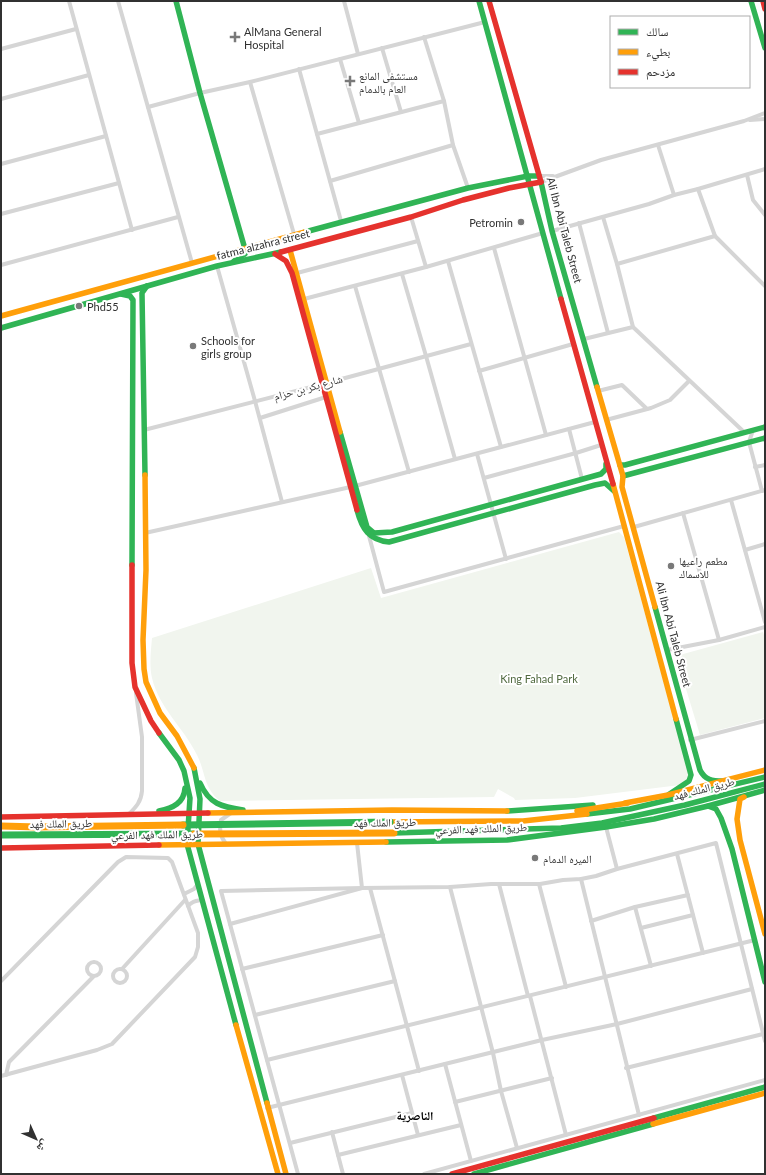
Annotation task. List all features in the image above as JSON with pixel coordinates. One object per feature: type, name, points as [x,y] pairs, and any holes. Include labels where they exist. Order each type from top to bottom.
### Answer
[{"type":"main road","points":[[176,1],[200,93],[245,249],[245,254],[231,263]]},
{"type":"main road","name":"Ali Ibn Abi Taleb Street","points":[[479,1],[690,768]]},
{"type":"main road","name":"Ali Ibn Abi Taleb Street","points":[[489,1],[540,179],[552,231],[623,476],[622,487],[634,527],[690,740],[698,766],[706,780],[723,781]]},
{"type":"main road","points":[[751,1],[765,48]]},
{"type":"main road","points":[[1,316],[341,221],[468,188],[528,176],[540,179]]},
{"type":"main road","name":"fatma alzahra street","points":[[1,328],[217,266],[275,254],[411,217],[463,200],[530,184],[540,179]]},
{"type":"main road","points":[[463,200],[470,191],[468,188]]},
{"type":"main road","points":[[290,250],[353,486],[359,519],[369,536],[379,541],[389,542],[605,483],[615,491]]},
{"type":"main road","points":[[275,254],[288,261],[325,383],[326,397],[353,486],[367,527],[374,533],[392,532],[600,474],[606,469],[606,461]]},
{"type":"main road","points":[[147,286],[142,294],[146,570],[143,640],[146,682],[160,713],[177,736],[195,770],[204,792],[216,804],[222,807],[257,813]]},
{"type":"main road","points":[[121,294],[130,296],[133,300],[132,663],[135,686],[151,721],[180,760],[184,771],[190,798],[187,844],[232,1012],[278,1174]]},
{"type":"main road","points":[[620,465],[625,465],[765,427]]},
{"type":"main road","points":[[623,476],[765,438]]},
{"type":"main road","points":[[690,768],[693,776],[696,776],[698,775],[698,766]]},
{"type":"main road","points":[[668,795],[690,781],[690,768]]},
{"type":"main road","points":[[195,770],[200,798],[198,844],[267,1108],[286,1174]]},
{"type":"main road","name":"طريق الملك فهد الفرعي","points":[[1,817],[392,810],[501,811],[628,803],[668,795],[765,770]]},
{"type":"main road","points":[[148,814],[171,809],[183,799],[186,792],[184,771]]},
{"type":"main road","name":"طريق الملك فهد","points":[[1,826],[38,827],[523,821],[630,808],[765,778]]},
{"type":"main road","name":"طريق الملك فهد","points":[[1,835],[394,833],[561,828],[602,823],[659,811],[765,784]]},
{"type":"main road","name":"طريق الملك فهد الفرعي","points":[[1,848],[508,840],[606,827],[654,818],[708,806],[765,790]]},
{"type":"main road","points":[[749,794],[740,799],[737,807],[737,820],[740,840],[765,934]]},
{"type":"main road","points":[[523,821],[628,803]]},
{"type":"main road","points":[[708,806],[716,809],[721,818],[732,849],[765,982]]},
{"type":"main road","points":[[497,831],[555,833],[606,827],[659,811]]},
{"type":"main road","points":[[452,1174],[765,1087]]},
{"type":"main road","points":[[474,1174],[765,1094]]},
{"type":"street","points":[[69,1],[132,230]]},
{"type":"street","points":[[118,1],[178,218],[192,263]]},
{"type":"street","points":[[344,1],[358,54]]},
{"type":"street","points":[[148,107],[485,22]]},
{"type":"street","points":[[1,49],[76,29]]},
{"type":"street","points":[[424,37],[444,101],[452,145],[468,188]]},
{"type":"street","points":[[382,48],[401,112]]},
{"type":"street","points":[[340,59],[359,123]]},
{"type":"street","points":[[299,69],[341,221]]},
{"type":"street","points":[[1,99],[89,75]]},
{"type":"street","points":[[250,82],[294,234]]},
{"type":"street","points":[[317,134],[444,101]]},
{"type":"street","points":[[540,179],[551,179],[553,176],[601,160],[744,121],[765,112]]},
{"type":"street","points":[[744,121],[765,119]]},
{"type":"street","points":[[1,164],[106,136]]},
{"type":"street","points":[[330,181],[452,145]]},
{"type":"street","points":[[658,145],[674,194]]},
{"type":"street","points":[[552,231],[649,204],[674,194],[698,189],[765,169]]},
{"type":"street","points":[[747,175],[752,200],[765,215]]},
{"type":"street","points":[[1,214],[119,182]]},
{"type":"street","points":[[698,189],[715,236],[765,286]]},
{"type":"street","points":[[411,217],[426,267]]},
{"type":"street","points":[[603,217],[633,327],[744,432]]},
{"type":"street","points":[[1,265],[178,218]]},
{"type":"street","points":[[579,223],[608,333]]},
{"type":"street","points":[[304,299],[402,274],[543,233]]},
{"type":"street","points":[[617,264],[715,236]]},
{"type":"street","points":[[297,273],[418,241]]},
{"type":"street","points":[[494,248],[546,435]]},
{"type":"street","points":[[448,261],[501,447]]},
{"type":"street","points":[[217,266],[282,502]]},
{"type":"street","points":[[402,274],[455,459]]},
{"type":"street","points":[[355,286],[409,472]]},
{"type":"street","points":[[584,339],[633,327]]},
{"type":"street","name":"شارع بكر بن حزام","points":[[144,430],[471,344]]},
{"type":"street","points":[[479,371],[573,344]]},
{"type":"street","points":[[606,420],[647,409],[670,400],[689,381]]},
{"type":"street","points":[[598,391],[622,386],[647,409]]},
{"type":"street","points":[[260,418],[326,397]]},
{"type":"street","points":[[145,533],[353,486],[595,422]]},
{"type":"street","points":[[569,429],[582,479]]},
{"type":"street","points":[[634,527],[763,491],[749,442],[753,430]]},
{"type":"street","points":[[484,478],[601,445]]},
{"type":"street","points":[[477,454],[506,559]]},
{"type":"street","points":[[755,467],[765,465]]},
{"type":"street","points":[[731,500],[765,622]]},
{"type":"street","points":[[683,513],[719,640]]},
{"type":"street","points":[[369,536],[384,592],[624,526]]},
{"type":"street","points":[[745,550],[765,544]]},
{"type":"street","points":[[667,650],[719,640],[765,627]]},
{"type":"street","points":[[129,814],[138,806],[142,799],[142,737],[135,686]]},
{"type":"street","points":[[690,740],[765,721]]},
{"type":"street","points":[[226,844],[221,838],[221,820],[231,814]]},
{"type":"street","points":[[606,827],[617,869]]},
{"type":"street","points":[[357,843],[362,888]]},
{"type":"street","points":[[298,1174],[221,892],[450,887],[499,884],[539,884],[563,880],[581,880],[716,843],[765,1041]]},
{"type":"street","points":[[677,854],[703,954]]},
{"type":"street","points":[[1,981],[118,862],[126,857],[168,858],[172,862],[198,933],[198,947],[194,957],[112,1044],[97,1050],[1,1076]]},
{"type":"street","points":[[581,880],[617,1024],[626,1068],[639,1115]]},
{"type":"street","points":[[184,894],[194,889],[198,884]]},
{"type":"street","points":[[499,884],[542,1040],[566,1135]]},
{"type":"street","points":[[539,884],[566,987]]},
{"type":"street","points":[[450,887],[482,1008],[501,1091],[517,1148]]},
{"type":"street","points":[[230,924],[362,888]]},
{"type":"street","points":[[370,888],[419,1071]]},
{"type":"street","points":[[591,921],[688,895]]},
{"type":"street","points":[[122,969],[186,900]]},
{"type":"street","points":[[188,906],[190,903],[202,900]]},
{"type":"street","points":[[635,908],[651,966]]},
{"type":"street","points":[[641,928],[693,915]]},
{"type":"street","points":[[242,969],[383,935]]},
{"type":"street","points":[[267,1060],[755,940]]},
{"type":"street","points":[[6,1075],[9,1062],[93,977]]},
{"type":"street","points":[[255,1015],[395,981]]},
{"type":"street","points":[[267,1108],[542,1040],[617,1024],[752,989]]},
{"type":"street","points":[[626,1068],[763,1034]]},
{"type":"street","points":[[445,1064],[460,1125],[471,1161]]},
{"type":"street","points":[[402,1075],[418,1135]]},
{"type":"street","points":[[455,1102],[552,1078]]},
{"type":"street","points":[[424,1174],[765,1080]]},
{"type":"street","points":[[290,1143],[412,1113]]},
{"type":"street","points":[[338,1155],[460,1125]]},
{"type":"street","points":[[332,1132],[343,1174]]},
{"type":"green space","name":"King Fahad Park","points":[[619,532],[624,537],[689,775],[689,778],[680,785],[575,798],[515,800],[498,789],[494,797],[220,801],[210,790],[192,745],[160,699],[155,689],[152,678],[150,658],[152,638],[371,568],[381,598]]},
{"type":"green space","points":[[763,632],[765,638],[765,718],[700,735],[676,656]]},
{"type":"traffic: fast","points":[[176,1],[200,93],[245,249],[245,254],[234,261]]},
{"type":"traffic: fast","points":[[479,1],[561,299]]},
{"type":"traffic: fast","points":[[751,1],[765,48]]},
{"type":"traffic: fast","points":[[305,232],[468,188],[528,176],[539,176]]},
{"type":"traffic: fast","points":[[541,182],[552,231],[597,387]]},
{"type":"traffic: fast","points":[[1,328],[217,266],[281,252]]},
{"type":"traffic: fast","points":[[145,475],[142,293],[147,286]]},
{"type":"traffic: fast","points":[[121,294],[130,296],[133,300],[132,565]]},
{"type":"traffic: fast","points":[[620,465],[625,465],[765,427]]},
{"type":"traffic: fast","points":[[340,432],[367,527],[374,533],[392,532],[601,474],[606,469],[606,464]]},
{"type":"traffic: fast","points":[[623,476],[765,438]]},
{"type":"traffic: fast","points":[[357,510],[361,523],[367,532],[376,539],[389,542],[595,485],[605,483],[614,491]]},
{"type":"traffic: fast","points":[[655,607],[700,770],[704,776],[709,779],[723,781]]},
{"type":"traffic: fast","points":[[668,795],[689,781],[691,775],[676,719]]},
{"type":"traffic: fast","points":[[159,733],[179,760],[184,771],[190,798],[187,844],[236,1025]]},
{"type":"traffic: fast","points":[[194,768],[200,799],[198,844],[267,1103]]},
{"type":"traffic: fast","points":[[587,814],[630,809],[765,777]]},
{"type":"traffic: fast","points":[[200,783],[212,800],[223,806],[243,810]]},
{"type":"traffic: fast","points":[[394,833],[561,828],[602,823],[685,805],[765,784]]},
{"type":"traffic: fast","points":[[159,811],[177,804],[182,798],[185,788]]},
{"type":"traffic: fast","points":[[386,842],[507,840],[606,827],[654,819],[765,790]]},
{"type":"traffic: fast","points":[[507,811],[593,805]]},
{"type":"traffic: fast","points":[[708,806],[716,809],[721,818],[732,849],[765,982]]},
{"type":"traffic: fast","points":[[183,825],[390,822]]},
{"type":"traffic: fast","points":[[1,835],[194,834]]},
{"type":"traffic: fast","points":[[654,1118],[765,1087]]},
{"type":"traffic: fast","points":[[474,1174],[653,1124]]},
{"type":"traffic: slow","points":[[1,316],[305,232]]},
{"type":"traffic: slow","points":[[290,250],[340,432]]},
{"type":"traffic: slow","points":[[597,387],[623,476],[622,487],[655,607]]},
{"type":"traffic: slow","points":[[145,475],[146,570],[143,640],[146,682],[160,713],[177,736],[194,768]]},
{"type":"traffic: slow","points":[[613,484],[676,719]]},
{"type":"traffic: slow","points":[[625,803],[668,795],[765,770]]},
{"type":"traffic: slow","points":[[744,797],[740,799],[737,819],[740,840],[765,934]]},
{"type":"traffic: slow","points":[[577,811],[628,803]]},
{"type":"traffic: slow","points":[[208,813],[392,810],[507,811]]},
{"type":"traffic: slow","points":[[390,822],[523,821],[587,814]]},
{"type":"traffic: slow","points":[[1,826],[38,827],[183,825]]},
{"type":"traffic: slow","points":[[194,834],[394,833]]},
{"type":"traffic: slow","points":[[159,845],[386,842]]},
{"type":"traffic: slow","points":[[236,1025],[278,1174]]},
{"type":"traffic: slow","points":[[653,1124],[765,1093]]},
{"type":"traffic: slow","points":[[267,1103],[286,1174]]},
{"type":"traffic: jam","points":[[489,1],[541,182]]},
{"type":"traffic: jam","points":[[763,1],[765,9]]},
{"type":"traffic: jam","points":[[281,252],[411,217],[463,200],[509,188],[541,182]]},
{"type":"traffic: jam","points":[[275,254],[286,261],[292,273],[357,510]]},
{"type":"traffic: jam","points":[[561,299],[613,484]]},
{"type":"traffic: jam","points":[[132,565],[132,663],[135,687],[151,721],[159,733]]},
{"type":"traffic: jam","points":[[1,817],[208,813]]},
{"type":"traffic: jam","points":[[1,848],[159,845]]},
{"type":"traffic: jam","points":[[452,1174],[654,1118]]},
{"type":"place","name":"AlMana General Hospital","points":[[235,37]]},
{"type":"place","name":"مستشفى المانع العام بالدمام","points":[[350,81]]},
{"type":"place","name":"Petromin","points":[[521,222]]},
{"type":"place","name":"Phd55","points":[[79,306]]},
{"type":"place","name":"Schools for girls group","points":[[193,346]]},
{"type":"place","name":"مطعم راعيها للاسماك","points":[[671,566]]},
{"type":"place","name":"الميره الدمام","points":[[535,858]]},
{"type":"district","name":"الناصرية","points":[[415,1115]]}]
